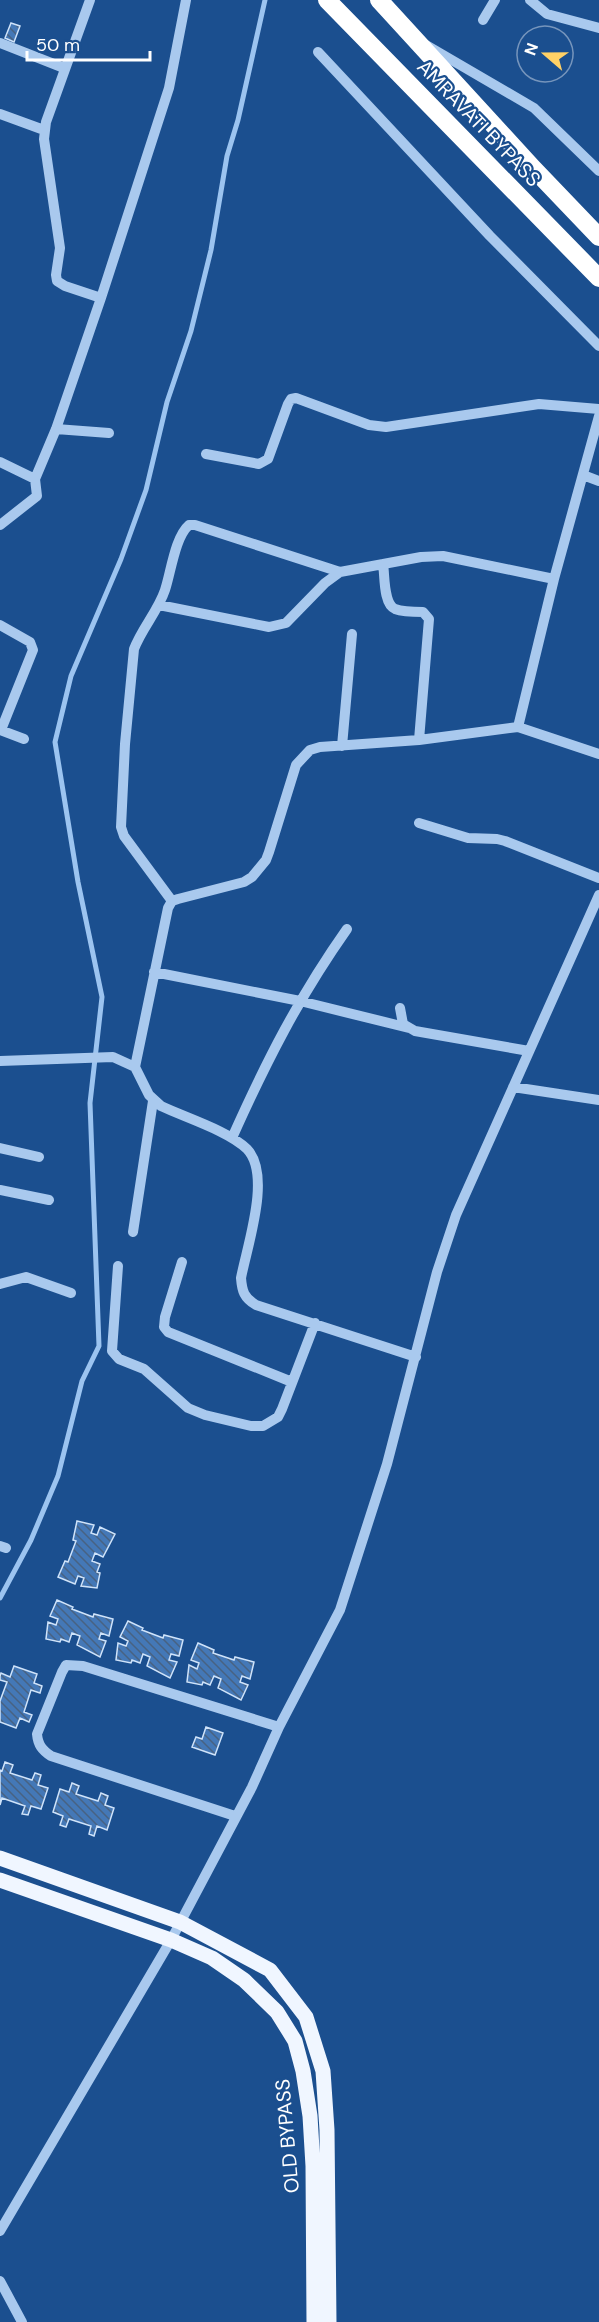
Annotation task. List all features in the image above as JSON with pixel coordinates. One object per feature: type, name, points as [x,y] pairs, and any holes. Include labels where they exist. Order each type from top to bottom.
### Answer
[{"type":"highway","name":"AMRAVATI BYPASS","points":[[327,0],[599,278]]},
{"type":"highway","name":"AMRAVATI BYPASS","points":[[379,0],[599,237]]},
{"type":"main road","name":"OLD BYPASS","points":[[0,1858],[180,1922],[270,1970],[306,2017],[323,2071],[324,2083],[327,2130],[329,2322]]},
{"type":"main road","name":"OLD BYPASS","points":[[0,1880],[171,1940],[212,1958],[244,1980],[277,2012],[295,2042],[303,2071],[310,2116],[313,2166],[314,2322]]},
{"type":"street","points":[[90,0],[64,68],[44,130],[49,181],[60,248],[57,281],[101,298]]},
{"type":"street","points":[[0,525],[37,496],[35,479],[56,429],[170,88],[186,0]]},
{"type":"street","points":[[483,20],[495,0]]},
{"type":"street","points":[[530,0],[547,15],[599,28]]},
{"type":"street","points":[[413,38],[534,108],[599,171]]},
{"type":"street","points":[[0,43],[64,68]]},
{"type":"street","points":[[318,52],[490,236],[599,346]]},
{"type":"street","points":[[0,114],[44,130]]},
{"type":"street","points":[[206,454],[264,463],[268,459],[288,404],[291,399],[296,398],[369,425],[386,427],[539,404],[599,410]]},
{"type":"street","points":[[518,727],[554,579],[599,416]]},
{"type":"street","points":[[56,429],[108,432]]},
{"type":"street","points":[[0,462],[35,479]]},
{"type":"street","points":[[583,475],[599,481]]},
{"type":"street","points":[[172,901],[124,836],[121,827],[125,744],[133,658],[139,637],[159,605],[181,534],[189,525],[195,525],[340,572]]},
{"type":"street","points":[[159,605],[269,627],[279,626],[286,623],[325,583],[340,572],[421,557],[443,556],[554,579]]},
{"type":"street","points":[[383,564],[387,599],[391,607],[396,610],[423,612],[429,619],[419,740]]},
{"type":"street","points":[[0,625],[30,642],[33,650],[0,730],[24,739]]},
{"type":"street","points":[[342,746],[352,634]]},
{"type":"street","points":[[172,901],[244,882],[252,877],[266,860],[296,765],[310,750],[419,740],[518,727],[599,754]]},
{"type":"street","points":[[419,823],[468,838],[505,841],[599,878]]},
{"type":"street","points":[[0,2231],[171,1940],[235,1816],[252,1788],[279,1727],[340,1610],[387,1464],[437,1272],[456,1215],[599,895]]},
{"type":"street","points":[[135,1067],[166,916],[172,901]]},
{"type":"street","points":[[232,1138],[268,1059],[316,973],[347,929]]},
{"type":"street","points":[[154,972],[300,1001],[408,1028],[528,1051]]},
{"type":"street","points":[[400,1008],[403,1024],[408,1028]]},
{"type":"street","points":[[0,1061],[113,1056],[135,1067],[153,1101],[232,1138],[246,1148],[254,1158],[258,1177],[257,1200],[241,1278],[242,1291],[248,1300],[256,1305],[416,1357]]},
{"type":"street","points":[[513,1087],[599,1100]]},
{"type":"street","points":[[133,1232],[153,1101]]},
{"type":"street","points":[[0,1148],[39,1157]]},
{"type":"street","points":[[0,1190],[50,1200]]},
{"type":"street","points":[[182,1262],[165,1317],[164,1327],[168,1332],[292,1382]]},
{"type":"street","points":[[118,1266],[112,1351],[119,1359],[144,1369],[188,1408],[205,1415],[251,1426],[263,1426],[278,1417],[315,1323]]},
{"type":"street","points":[[0,1284],[26,1277],[70,1293]]},
{"type":"street","points":[[235,1816],[43,1752],[38,1744],[38,1734],[62,1672],[66,1665],[84,1666],[279,1727]]},
{"type":"street","points":[[0,2281],[22,2322]]},
{"type":"building","points":[[11,23],[20,26],[14,42],[5,38]]},
{"type":"building","points":[[77,1521],[94,1525],[91,1533],[97,1535],[100,1527],[115,1534],[103,1557],[95,1553],[92,1561],[100,1564],[97,1572],[100,1573],[97,1588],[81,1586],[84,1578],[78,1576],[75,1584],[58,1577],[65,1561],[68,1562],[76,1541],[73,1540]]},
{"type":"building","points":[[57,1600],[93,1617],[94,1614],[113,1619],[109,1636],[101,1633],[99,1639],[106,1641],[100,1657],[77,1645],[80,1636],[72,1633],[69,1642],[61,1639],[60,1642],[46,1639],[48,1622],[56,1625],[58,1619],[50,1616]]},
{"type":"building","points":[[128,1621],[143,1628],[142,1630],[163,1638],[164,1635],[183,1640],[179,1656],[171,1654],[169,1660],[177,1662],[170,1678],[147,1666],[150,1657],[143,1654],[140,1663],[132,1660],[131,1663],[116,1660],[118,1643],[126,1646],[128,1641],[120,1637]]},
{"type":"building","points":[[198,1643],[214,1650],[213,1653],[234,1660],[235,1657],[254,1662],[250,1679],[242,1676],[240,1682],[248,1685],[241,1700],[218,1688],[221,1679],[214,1676],[210,1685],[203,1682],[202,1685],[187,1682],[189,1665],[197,1669],[199,1663],[191,1660]]},
{"type":"building","points":[[14,1666],[37,1674],[34,1683],[42,1686],[40,1693],[31,1690],[24,1712],[32,1715],[29,1722],[20,1718],[16,1728],[0,1722],[0,1701],[7,1682],[0,1680],[0,1676],[1,1673],[10,1677]]},
{"type":"building","points":[[206,1727],[223,1733],[215,1755],[192,1747],[196,1737],[202,1739]]},
{"type":"building","points":[[5,1762],[13,1765],[10,1773],[32,1780],[35,1773],[41,1775],[38,1785],[48,1788],[41,1809],[31,1806],[28,1815],[22,1814],[25,1806],[2,1798],[0,1805],[0,1770],[2,1771]]},
{"type":"building","points":[[72,1783],[79,1786],[76,1794],[98,1801],[101,1793],[108,1796],[105,1805],[114,1808],[107,1830],[97,1826],[94,1836],[89,1834],[91,1826],[69,1819],[66,1827],[60,1825],[63,1816],[53,1812],[60,1789],[69,1792]]},
{"type":"waterway","points":[[0,1598],[31,1540],[58,1476],[82,1381],[99,1346],[90,1103],[102,997],[78,882],[55,742],[71,676],[121,559],[146,490],[167,402],[191,331],[211,250],[227,156],[238,120],[265,0]]}]
